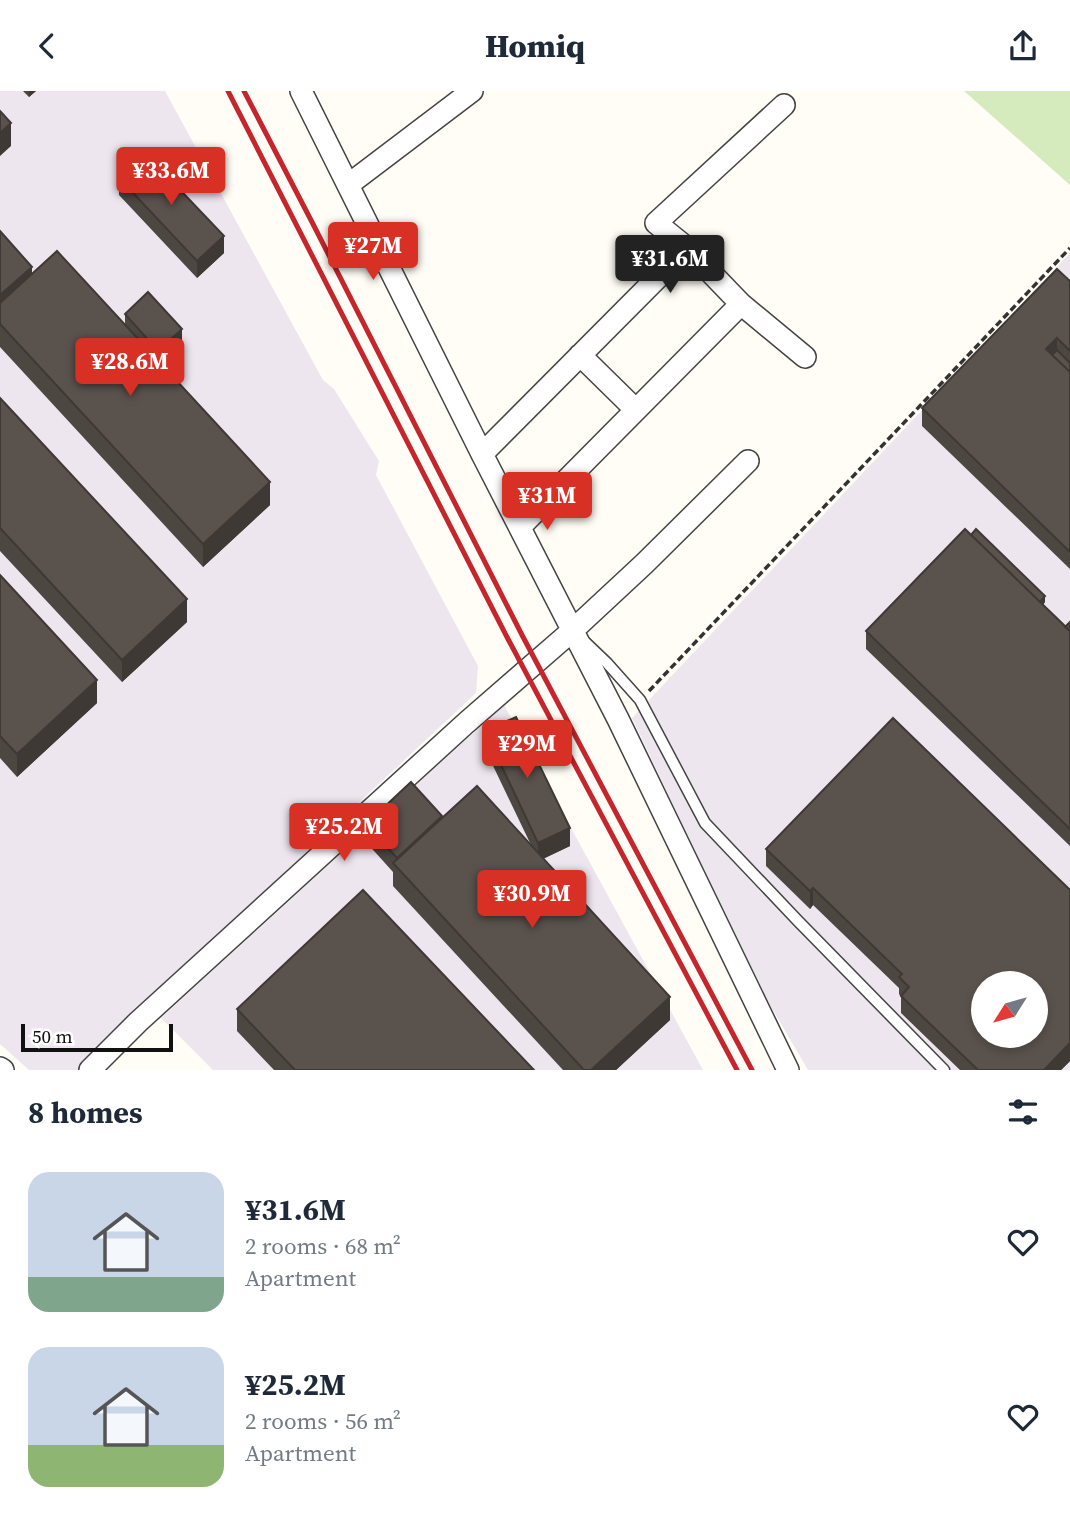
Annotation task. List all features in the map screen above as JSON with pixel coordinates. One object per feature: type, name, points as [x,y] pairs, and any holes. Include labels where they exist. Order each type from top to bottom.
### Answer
[{"type":"street","points":[[301,91],[618,719],[788,1070]]},
{"type":"street","points":[[348,185],[471,91]]},
{"type":"street","points":[[784,105],[656,223],[687,248],[741,304],[805,358]]},
{"type":"street","points":[[482,454],[687,248]]},
{"type":"street","points":[[520,527],[741,304]]},
{"type":"street","points":[[580,355],[636,410]]},
{"type":"street","points":[[90,1070],[216,950],[466,723],[573,630],[748,461]]},
{"type":"lane","points":[[573,630],[640,700],[705,823],[944,1070]]},
{"type":"path","points":[[640,700],[1070,248]]},
{"type":"shaded area","points":[[0,91],[165,91],[323,380],[334,389],[379,461],[376,475],[478,666],[476,693],[120,1026],[78,1070],[29,1070],[0,1044]]},
{"type":"shaded area","points":[[1070,253],[1070,1070],[808,1070],[759,986],[632,718]]},
{"type":"shaded area","points":[[504,705],[703,1070],[213,1070],[161,1018]]},
{"type":"green space","points":[[964,91],[1070,91],[1070,185]]},
{"type":"building","points":[[0,111],[11,123],[0,133]]},
{"type":"building","points":[[145,153],[224,236],[197,261],[119,178]]},
{"type":"building","points":[[0,231],[32,267],[0,295]]},
{"type":"building","points":[[57,251],[270,482],[203,544],[0,324],[0,303]]},
{"type":"building","points":[[1057,269],[1070,281],[1070,351],[1057,338],[1046,349],[1070,372],[1070,552],[922,408]]},
{"type":"building","points":[[148,292],[182,329],[158,351],[125,314]]},
{"type":"building","points":[[1057,350],[1070,363],[1070,372],[1052,355]]},
{"type":"building","points":[[0,398],[187,599],[122,660],[0,528]]},
{"type":"building","points":[[965,529],[1070,631],[1070,829],[866,631]]},
{"type":"building","points":[[976,529],[1045,596],[1040,602],[971,535]]},
{"type":"building","points":[[0,575],[97,680],[17,754],[0,736]]},
{"type":"building","points":[[516,717],[570,828],[538,843],[485,731]]},
{"type":"building","points":[[893,718],[1070,890],[1070,1043],[1044,1070],[978,1070],[901,996],[909,987],[899,977],[902,974],[813,888],[810,891],[766,849]]},
{"type":"building","points":[[411,782],[442,816],[397,858],[366,824]]},
{"type":"building","points":[[477,786],[670,997],[591,1070],[584,1070],[393,863]]},
{"type":"building","points":[[363,890],[534,1070],[295,1070],[237,1009]]},
{"type":"railway","points":[[228,91],[508,639],[737,1070]]},
{"type":"railway","points":[[244,91],[522,635],[752,1070]]}]
